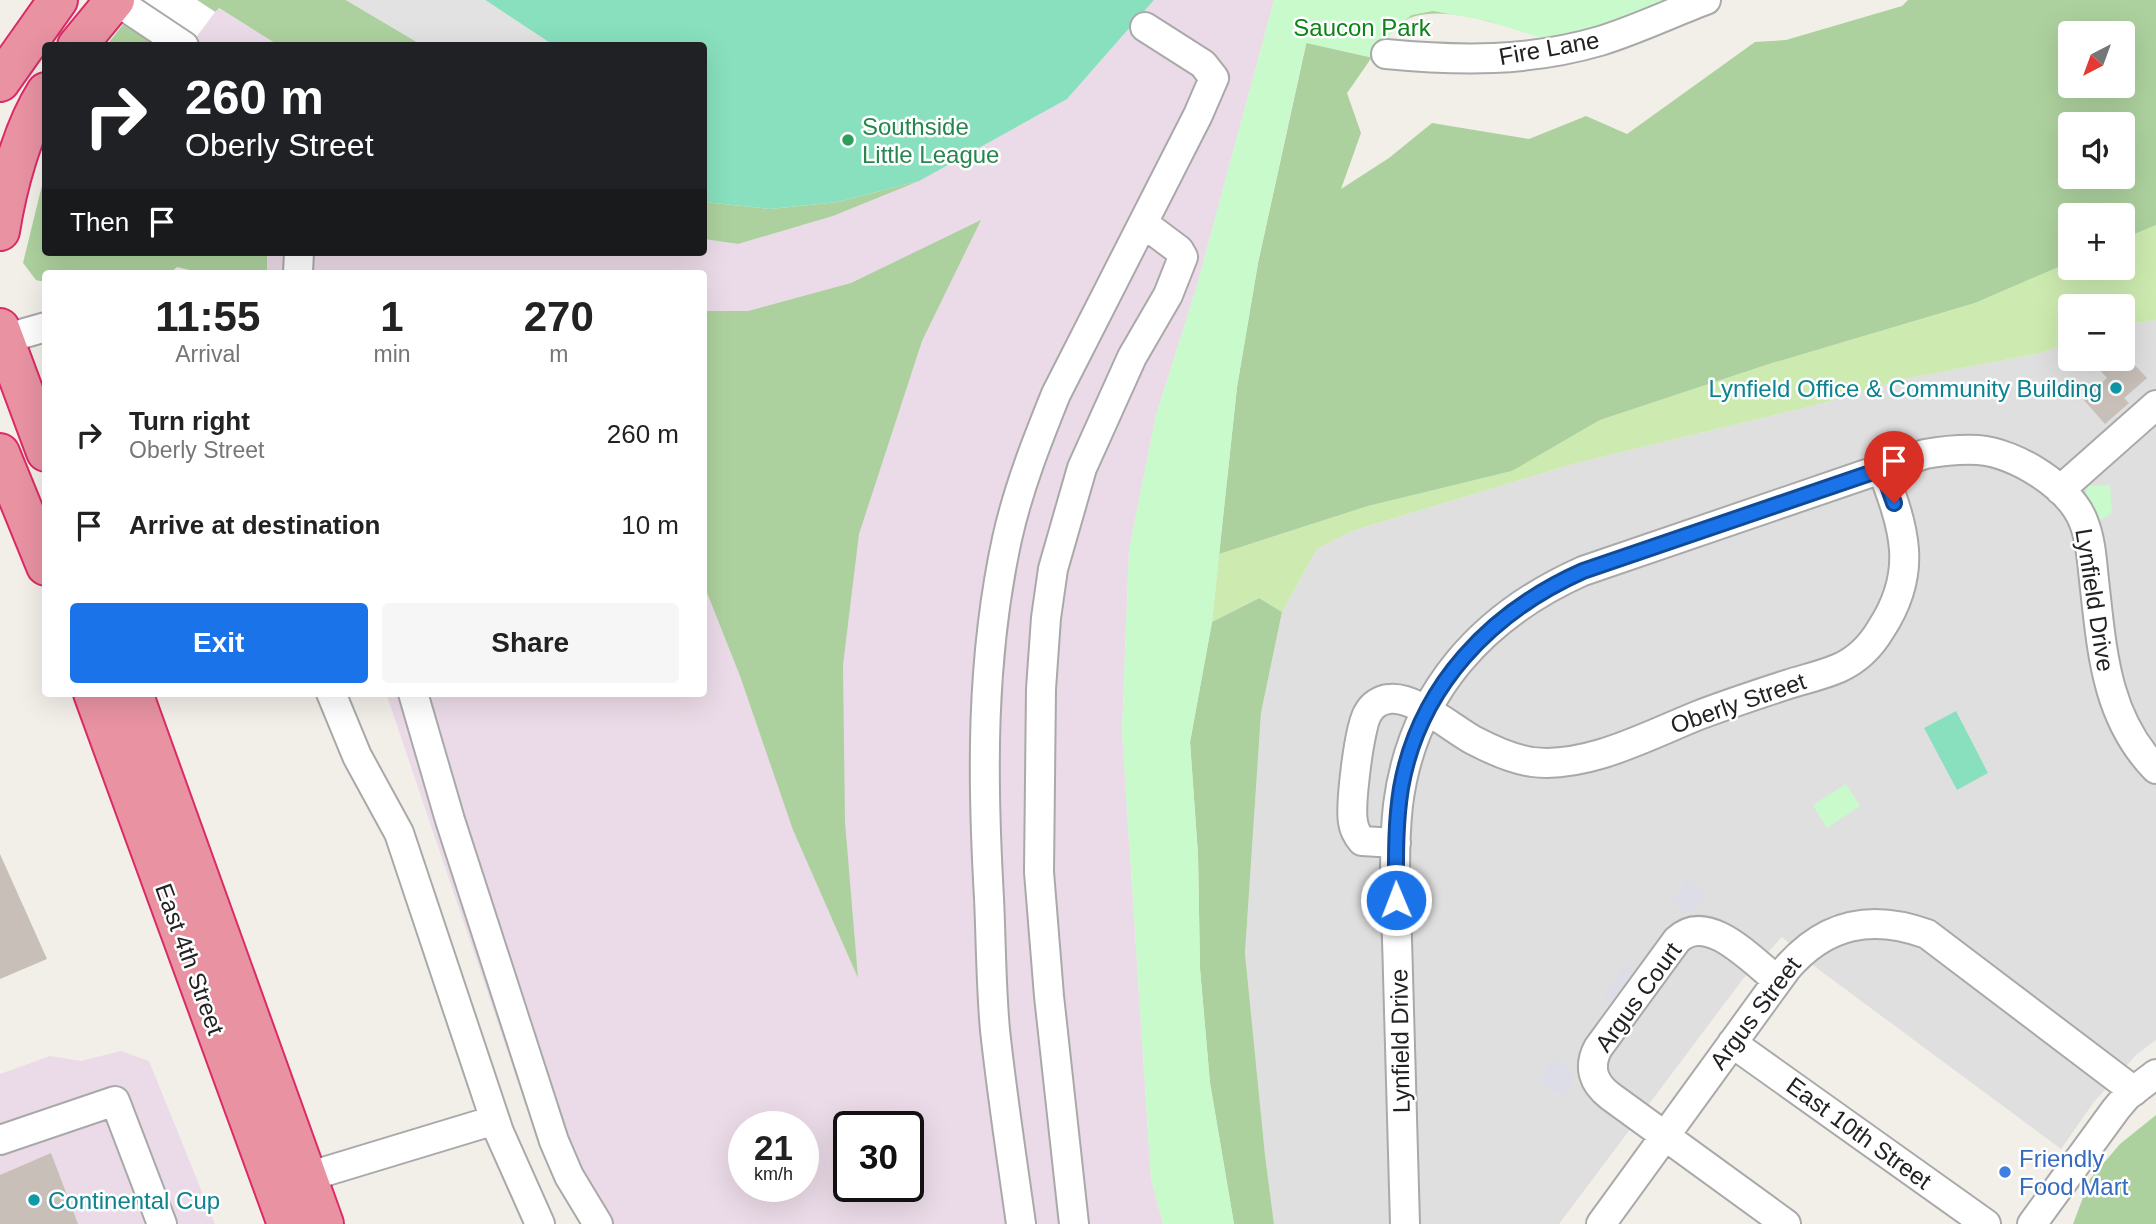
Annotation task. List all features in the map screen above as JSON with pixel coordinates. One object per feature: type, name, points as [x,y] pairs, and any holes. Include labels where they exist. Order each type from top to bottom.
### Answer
[{"type":"highway","points":[[0,82],[58,0]]},
{"type":"highway","points":[[80,42],[115,0]]},
{"type":"highway","points":[[0,231],[13,174],[42,101]]},
{"type":"highway","points":[[1,336],[42,442]]},
{"type":"highway","points":[[0,453],[42,556]]},
{"type":"highway","name":"East 4th Street","points":[[94,697],[287,1224]]},
{"type":"highway","name":"East 4th Street","points":[[133,697],[324,1224]]},
{"type":"street","points":[[115,0],[178,42]]},
{"type":"street","name":"Fire Lane","points":[[1386,54],[1478,60],[1566,50],[1627,32],[1706,0]]},
{"type":"street","points":[[1021,1224],[995,1028],[986,858],[984,704],[993,624],[1007,541],[1019,491],[1038,438],[1056,394],[1198,115],[1214,78],[1203,64],[1145,27]]},
{"type":"street","points":[[1074,1224],[1049,996],[1039,872],[1041,689],[1053,569],[1082,468],[1132,357],[1168,295],[1183,257],[1179,250],[1143,223]]},
{"type":"street","points":[[1,336],[42,328]]},
{"type":"street","points":[[2060,490],[2156,405]]},
{"type":"street","name":"Lynfield Drive","points":[[1405,1224],[1396,843],[1398,806],[1405,768],[1427,712],[1445,678],[1483,634],[1527,600],[1583,571],[1882,469],[1938,452],[1981,450],[2034,469],[2069,499],[2084,522],[2091,552],[2104,665],[2113,700],[2136,746],[2156,769]]},
{"type":"street","name":"Oberly Street","points":[[1396,843],[1362,841],[1354,828],[1352,813],[1362,728],[1368,713],[1378,702],[1386,699],[1404,701],[1501,753],[1531,762],[1560,763],[1593,756],[1730,703],[1841,667],[1861,654],[1877,637],[1891,614],[1901,591],[1905,566],[1903,535],[1882,469]]},
{"type":"street","points":[[333,697],[357,756],[399,832],[495,1120],[540,1224]]},
{"type":"street","points":[[413,697],[450,820],[554,1141],[569,1176],[598,1224]]},
{"type":"street","name":"Argus Street","points":[[1601,1224],[1777,980],[1803,951],[1845,928],[1867,922],[1913,929],[1939,941],[2145,1082]]},
{"type":"street","name":"Argus Court","points":[[1665,1136],[1610,1096],[1598,1084],[1592,1062],[1598,1048],[1677,940],[1688,932],[1700,929],[1714,933],[1777,980]]},
{"type":"street","name":"East 10th Street","points":[[1732,1043],[1986,1224]]},
{"type":"street","points":[[2032,1224],[2104,1124],[2145,1082]]},
{"type":"street","points":[[0,1140],[115,1101],[162,1224]]},
{"type":"street","points":[[307,1177],[495,1120]]},
{"type":"street","points":[[1665,1136],[1786,1224]]},
{"type":"shaded area","points":[[346,0],[485,0],[548,42],[417,42]]},
{"type":"shaded area","points":[[1154,0],[1274,0],[1196,289],[1156,415],[1129,550],[1122,732],[1151,1179],[1163,1224],[584,1224],[526,1106],[387,697],[707,697],[707,270],[267,270],[267,256],[707,256],[707,239],[738,244],[833,216],[918,181],[1067,99]]},
{"type":"shaded area","points":[[218,8],[273,42],[193,42]]},
{"type":"shaded area","points":[[2156,320],[2156,1040],[2137,1054],[2094,1102],[2061,1149],[1814,966],[1782,937],[1743,979],[1559,1224],[1274,1224],[1245,953],[1261,713],[1282,612],[1317,549],[1352,531],[1576,463],[1820,404],[1904,379],[2040,353],[2058,347],[2058,371],[2135,371],[2135,323]]},
{"type":"shaded area","points":[[1687,880],[1707,894],[1695,910],[1687,913],[1670,903]]},
{"type":"shaded area","points":[[1626,964],[1638,973],[1614,1004],[1603,995]]},
{"type":"shaded area","points":[[121,1051],[149,1061],[215,1224],[0,1224],[0,1074],[50,1056],[81,1061]]},
{"type":"shaded area","points":[[1556,1057],[1571,1068],[1574,1080],[1562,1096],[1539,1080]]},
{"type":"green space","points":[[197,0],[346,0],[417,42],[273,42],[219,8],[215,12]]},
{"type":"green space","name":"Southside Little League","points":[[485,0],[1154,0],[1067,99],[919,181],[838,202],[770,209],[707,202],[707,42],[548,42]]},
{"type":"green space","name":"Saucon Park","points":[[1274,0],[1694,0],[1573,40],[1538,37],[1488,21],[1433,11],[1412,15],[1397,26],[1373,58],[1306,43],[1258,263],[1237,387],[1212,622],[1190,742],[1198,855],[1200,969],[1210,1083],[1234,1224],[1163,1224],[1151,1179],[1122,732],[1129,550],[1156,415],[1196,289]]},
{"type":"green space","name":"Saucon Park","points":[[1318,0],[1519,0],[1522,31],[1475,18],[1440,14],[1409,18],[1397,26],[1347,93],[1361,133],[1341,189],[1389,158],[1432,123],[1529,139],[1586,116],[1627,134],[1755,42],[1786,40],[1902,6],[1908,0],[2156,0],[2156,225],[2135,234],[2135,203],[2058,203],[2058,267],[1975,303],[1766,365],[1600,420],[1512,471],[1368,506],[1219,554],[1237,387],[1258,263]]},
{"type":"green space","points":[[128,18],[164,42],[109,42]]},
{"type":"green space","points":[[919,181],[833,216],[738,244],[707,239],[707,202],[770,209],[838,202]]},
{"type":"green space","points":[[42,185],[42,256],[267,256],[267,270],[190,270],[177,267],[174,270],[42,270],[42,281],[36,280],[23,263]]},
{"type":"green space","points":[[981,220],[922,341],[859,534],[843,665],[845,822],[858,978],[793,830],[740,676],[707,593],[707,311],[748,311],[851,283]]},
{"type":"green space","points":[[2156,225],[2156,320],[2135,323],[2135,294],[2058,294],[2058,347],[2040,353],[1904,379],[1820,404],[1576,463],[1352,531],[1317,549],[1282,612],[1258,598],[1212,622],[1219,554],[1368,506],[1512,471],[1600,420],[1766,365],[1975,303],[2058,267],[2058,280],[2135,280],[2135,234]]},
{"type":"green space","points":[[2110,485],[2112,513],[2094,524],[2085,496],[2088,486]]},
{"type":"green space","points":[[1259,598],[1282,612],[1261,713],[1245,953],[1274,1224],[1234,1224],[1210,1083],[1200,969],[1198,855],[1190,742],[1212,622]]},
{"type":"green space","points":[[1956,711],[1988,773],[1957,790],[1924,728]]},
{"type":"green space","points":[[1846,784],[1860,806],[1827,828],[1813,805]]},
{"type":"green space","points":[[2156,1115],[2156,1224],[2073,1224],[2090,1179],[2120,1144]]},
{"type":"pier","points":[[102,0],[197,0],[215,12],[192,42],[184,42]]},
{"type":"building","name":"Lynfield Office & Community Building","points":[[2135,365],[2147,378],[2124,398],[2129,403],[2105,424],[2083,399],[2107,378],[2101,371],[2135,371]]},
{"type":"building","points":[[0,854],[47,959],[0,979]]},
{"type":"building","name":"Continental Cup","points":[[51,1153],[78,1224],[0,1224],[0,1175]]},
{"type":"place","name":"Southside Little League","points":[[848,140]]},
{"type":"place","name":"Lynfield Office & Community Building","points":[[2116,388]]},
{"type":"place","name":"Friendly Food Mart","points":[[2005,1172]]},
{"type":"place","name":"Continental Cup","points":[[34,1200]]},
{"type":"route","points":[[1396,900],[1398,806],[1411,750],[1445,678],[1496,623],[1543,590],[1583,571],[1882,469],[1894,503]]}]
